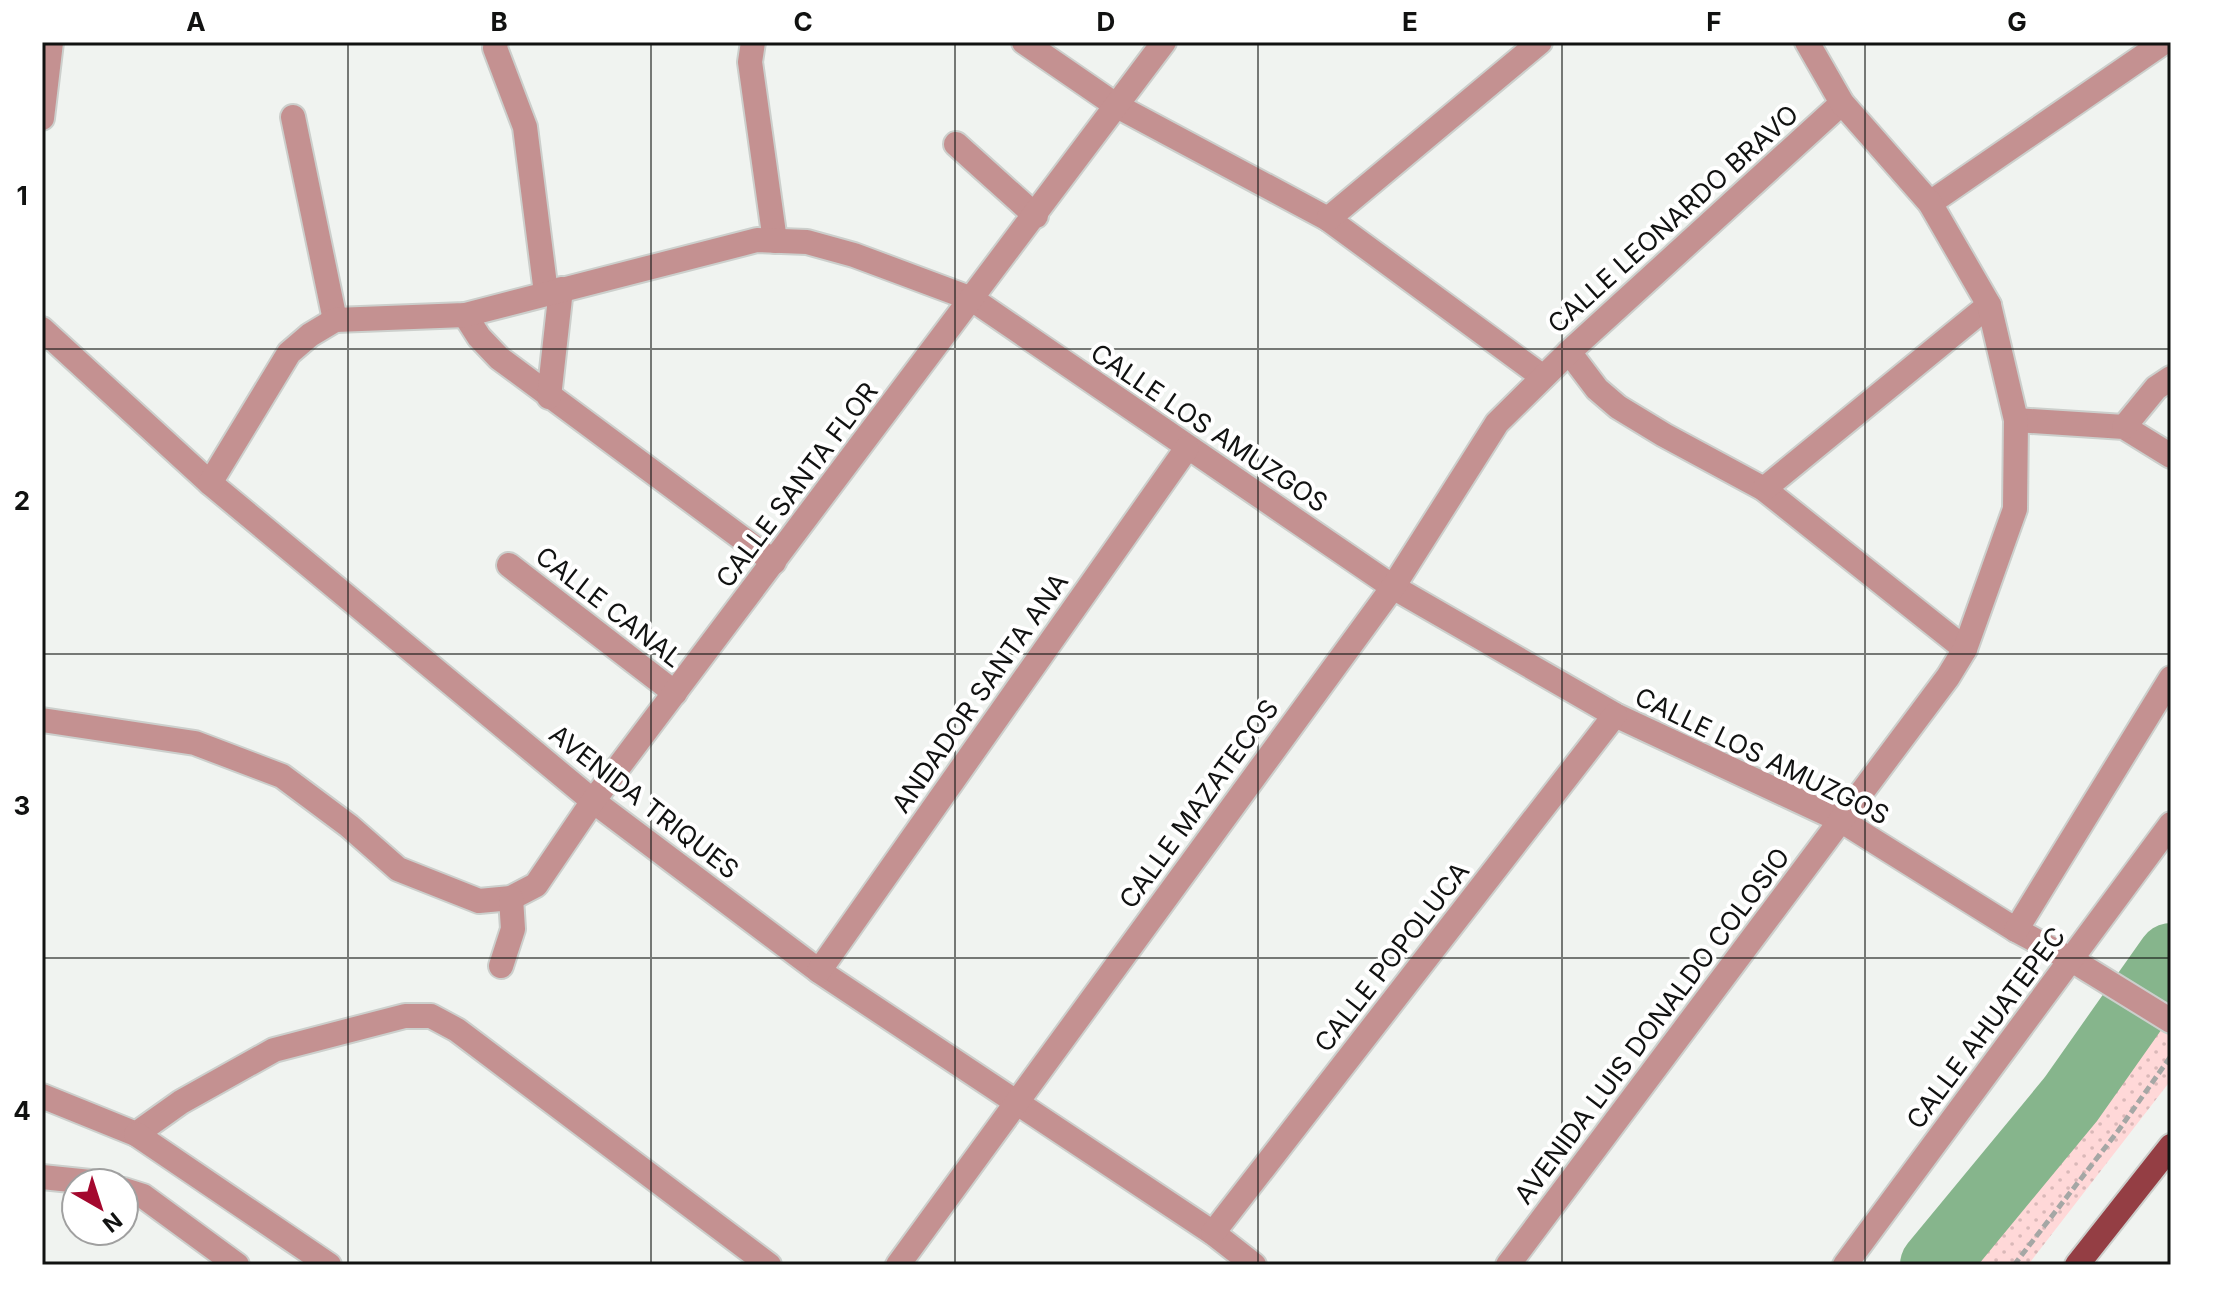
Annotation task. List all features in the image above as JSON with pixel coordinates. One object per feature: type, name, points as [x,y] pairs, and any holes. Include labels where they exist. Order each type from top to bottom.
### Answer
[{"type":"main road","points":[[2077,1265],[2171,1146]]},
{"type":"street","points":[[496,42],[495,48],[525,127],[554,291],[549,397]]},
{"type":"street","points":[[1024,42],[1117,106],[1328,219],[1543,377]]},
{"type":"street","name":"CALLE SANTA FLOR","points":[[511,898],[536,885],[593,801],[1164,42]]},
{"type":"street","points":[[1328,219],[1540,42]]},
{"type":"street","name":"AVENIDA LUIS DONALDO COLOSIO","points":[[1508,1265],[1948,677],[1965,649],[2015,509],[2016,420],[1989,305],[1930,203],[1842,103],[1807,42]]},
{"type":"street","points":[[1930,203],[2164,42]]},
{"type":"street","points":[[42,118],[59,43]]},
{"type":"street","points":[[751,48],[775,241]]},
{"type":"street","name":"CALLE LEONARDO BRAVO","points":[[1543,377],[1842,103]]},
{"type":"street","points":[[210,483],[289,353],[335,320],[293,117]]},
{"type":"street","points":[[956,144],[1036,216]]},
{"type":"street","name":"CALLE LOS AMUZGOS","points":[[335,320],[465,315],[757,240],[807,242],[854,255],[972,299],[1393,587],[1615,715],[1842,821],[2016,930],[2072,960],[2171,1021]]},
{"type":"street","points":[[1764,489],[1989,305]]},
{"type":"street","points":[[465,315],[479,337],[499,358],[774,562]]},
{"type":"street","name":"AVENIDA TRIQUES","points":[[42,329],[210,483],[593,801],[819,971],[1213,1233],[1254,1265]]},
{"type":"street","points":[[1569,352],[1597,389],[1618,407],[1764,489],[1965,649]]},
{"type":"street","name":"CALLE MAZATECOS","points":[[898,1265],[1393,587],[1497,423],[1543,377]]},
{"type":"street","points":[[2124,427],[2156,388],[2171,378]]},
{"type":"street","points":[[2016,420],[2124,427],[2171,456]]},
{"type":"street","name":"ANDADOR SANTA ANA","points":[[819,971],[1187,448]]},
{"type":"street","name":"CALLE CANAL","points":[[509,565],[675,693]]},
{"type":"street","points":[[2016,930],[2171,678]]},
{"type":"street","name":"CALLE POPOLUCA","points":[[1213,1233],[1615,715]]},
{"type":"street","points":[[42,720],[195,743],[282,776],[349,826],[398,869],[479,901],[511,898],[513,929],[501,966]]},
{"type":"street","name":"CALLE AHUATEPEC","points":[[1845,1265],[2171,824]]},
{"type":"street","points":[[136,1134],[181,1102],[274,1050],[405,1016],[431,1016],[457,1030],[769,1265]]},
{"type":"street","points":[[42,1096],[136,1134],[316,1263]]},
{"type":"street","points":[[140,1195],[237,1265]]},
{"type":"path","points":[[2014,1265],[2118,1131],[2171,1056]]},
{"type":"shaded area","points":[[2171,984],[2171,1080],[2028,1265],[1974,1265],[2035,1189]]},
{"type":"waterway","points":[[1934,1265],[2071,1099],[2171,957]]}]
